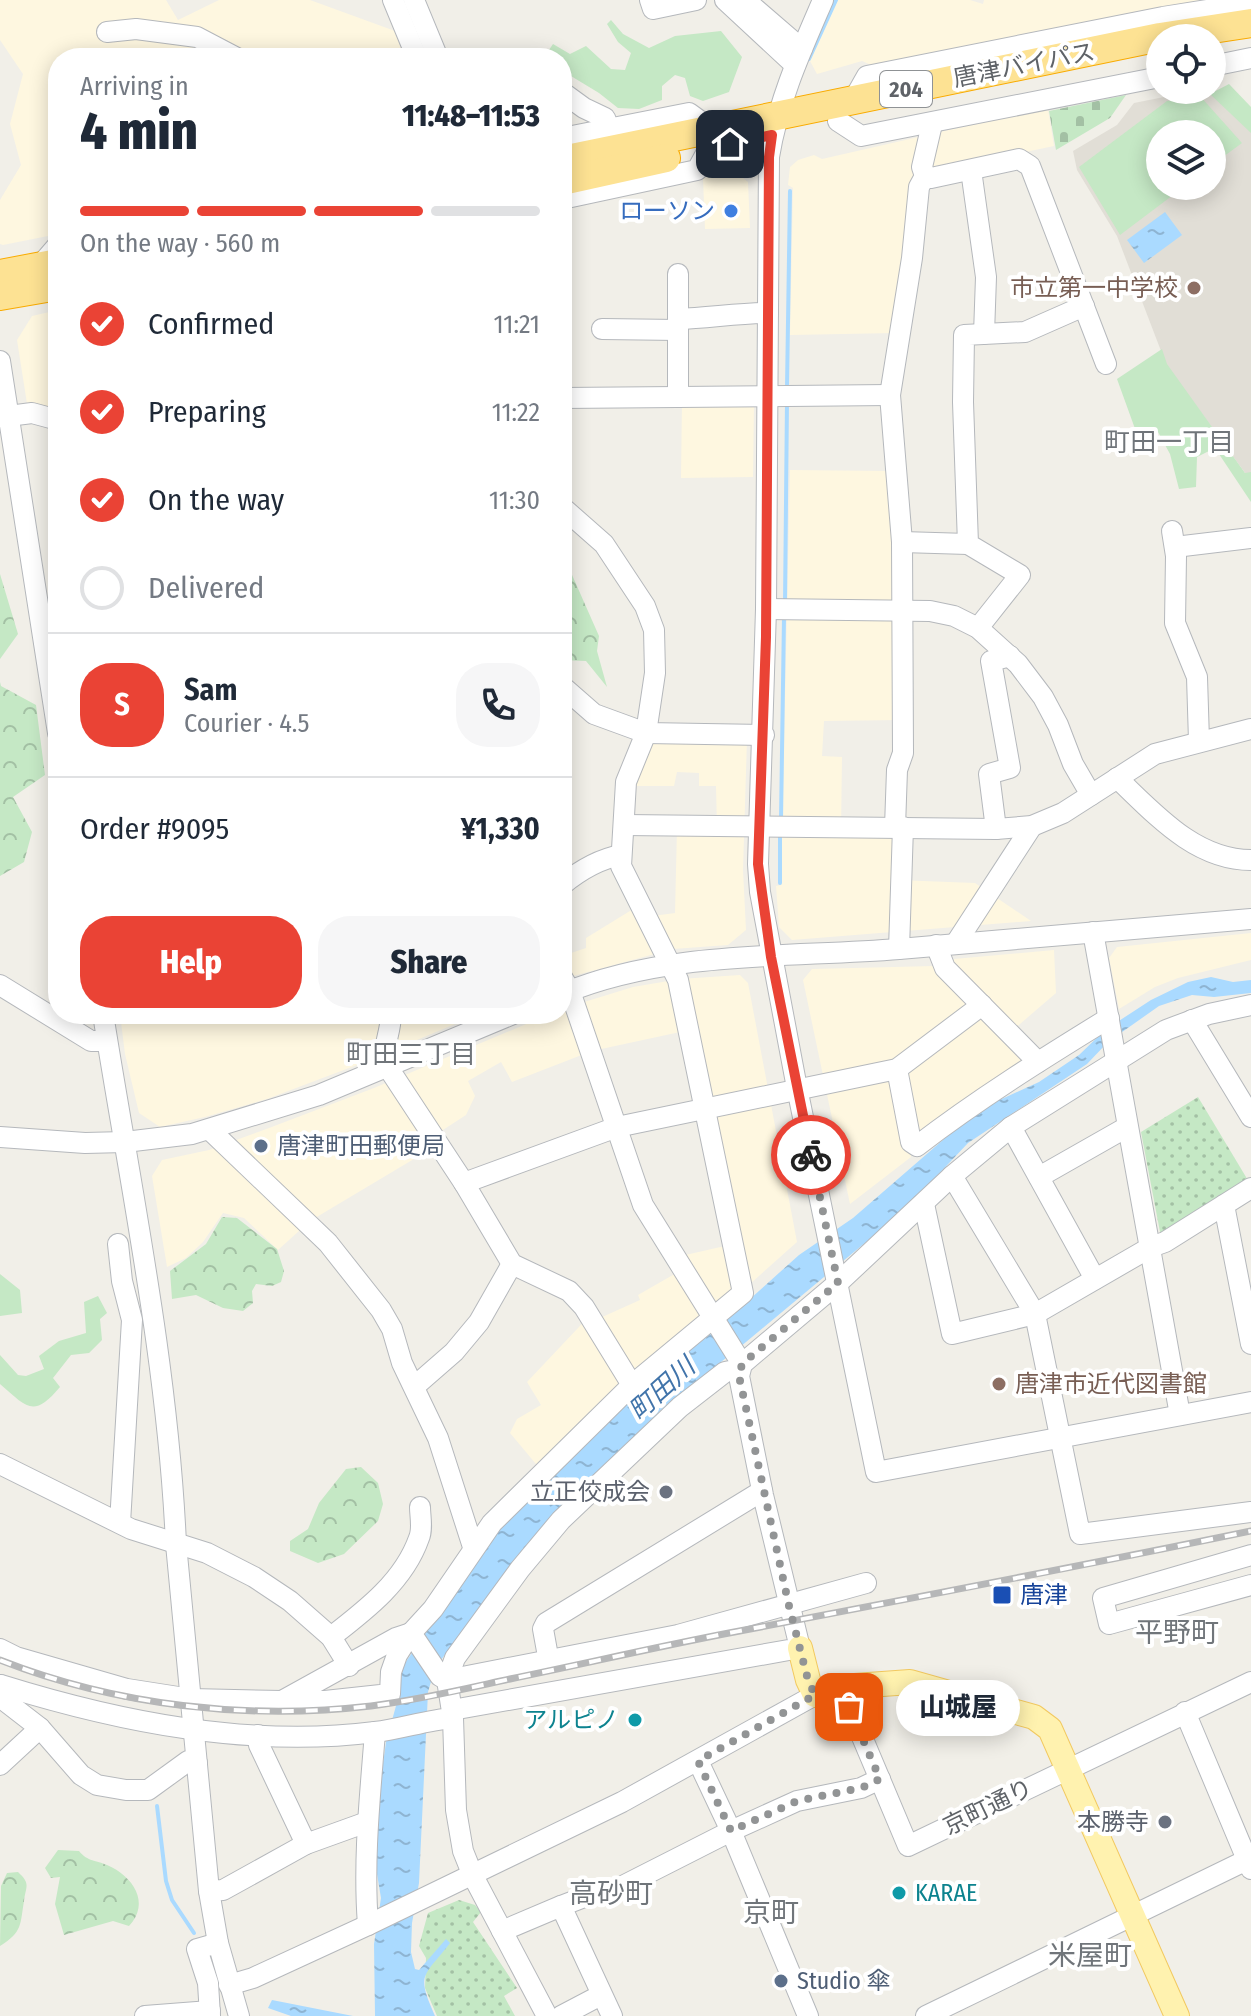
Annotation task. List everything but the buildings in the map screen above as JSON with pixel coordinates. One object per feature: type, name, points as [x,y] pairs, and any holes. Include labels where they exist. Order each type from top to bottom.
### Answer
[{"type":"highway","name":"唐津バイパス","points":[[572,178],[710,139],[1160,37],[1251,23]]},
{"type":"highway","points":[[1226,44],[1251,40]]},
{"type":"highway","name":"唐津バイパス","points":[[846,110],[945,114],[1146,60]]},
{"type":"highway","name":"唐津バイパス","points":[[572,159],[710,139]]},
{"type":"highway","points":[[0,274],[48,272]]},
{"type":"highway","points":[[0,296],[48,274]]},
{"type":"main road","points":[[800,1648],[815,1695],[841,1687],[910,1682],[1034,1717],[1050,1729],[1135,1915],[1177,2016]]},
{"type":"street","points":[[393,0],[413,48]]},
{"type":"street","points":[[414,0],[434,48]]},
{"type":"street","points":[[650,0],[653,9],[696,0]]},
{"type":"street","points":[[725,0],[798,57]]},
{"type":"street","points":[[745,0],[798,57]]},
{"type":"street","points":[[823,0],[798,57],[775,125],[769,157],[768,313],[781,395],[779,609],[764,735],[774,826],[758,864],[771,957],[876,1472],[1251,1402]]},
{"type":"street","points":[[846,110],[867,76],[1163,17],[1251,3]]},
{"type":"street","points":[[107,32],[136,29],[197,37],[218,48]]},
{"type":"street","points":[[1226,63],[1251,58]]},
{"type":"street","points":[[899,949],[897,770],[903,753],[904,610],[902,542],[890,395],[912,258],[919,187],[925,176],[922,167],[945,114],[1146,79]]},
{"type":"street","points":[[572,99],[605,118],[609,128]]},
{"type":"street","points":[[572,136],[689,113],[710,139],[697,170],[572,197]]},
{"type":"street","points":[[925,176],[931,178],[1019,159],[1030,166],[1106,364]]},
{"type":"street","points":[[971,170],[986,277],[984,334]]},
{"type":"street","points":[[678,274],[678,397]]},
{"type":"street","points":[[968,544],[964,335],[1025,332],[1084,306]]},
{"type":"street","points":[[602,329],[678,325],[730,313],[768,313]]},
{"type":"street","points":[[0,361],[4,416],[48,674]]},
{"type":"street","points":[[572,398],[890,395]]},
{"type":"street","points":[[4,416],[32,413],[48,417]]},
{"type":"street","points":[[0,1649],[16,1657],[127,1689],[191,1699],[325,1701],[390,1694],[391,1672],[411,1633],[433,1609],[492,1523],[632,1385],[743,1293],[678,980],[621,866],[626,782],[646,733],[655,673],[654,630],[645,606],[604,544],[572,516]]},
{"type":"street","points":[[1199,741],[1197,677],[1175,623],[1173,539],[1251,538]]},
{"type":"street","points":[[902,542],[968,544],[1020,575],[978,628]]},
{"type":"street","points":[[779,609],[930,611],[954,616],[978,628],[1010,656],[1043,697],[1073,764],[1091,795]]},
{"type":"street","points":[[996,829],[989,774],[1010,768],[991,661],[1010,656]]},
{"type":"street","points":[[572,695],[594,714],[646,733],[764,735]]},
{"type":"street","points":[[624,825],[996,829],[1032,826],[1063,813],[1155,754],[1251,729]]},
{"type":"street","points":[[1117,778],[1173,832],[1208,850],[1251,860]]},
{"type":"street","points":[[1032,826],[946,944],[945,968],[1038,1062]]},
{"type":"street","points":[[572,877],[609,857],[621,855]]},
{"type":"street","points":[[572,985],[672,964],[899,949],[1251,919]]},
{"type":"street","points":[[1093,932],[1180,1415]]},
{"type":"street","points":[[0,985],[48,1015]]},
{"type":"street","points":[[464,1183],[617,1127],[897,1069],[982,1005]]},
{"type":"street","points":[[444,1678],[478,1625],[561,1520],[680,1407],[740,1364],[952,1176],[1011,1127],[1166,1030],[1251,1005]]},
{"type":"street","points":[[197,1763],[188,1761],[148,1790],[97,1785],[81,1775],[40,1728],[5,1701],[0,1685],[124,1719],[195,1729],[258,1735],[377,1732],[800,1648],[762,1491],[739,1376],[740,1364],[643,1205],[572,1006]]},
{"type":"street","points":[[897,1069],[911,1142],[917,1146],[1038,1062],[1109,1018]]},
{"type":"street","points":[[1192,1020],[1251,1117]]},
{"type":"street","points":[[63,1024],[91,1041],[107,1041]]},
{"type":"street","points":[[104,1024],[160,1361],[209,1891],[218,1943],[239,2016]]},
{"type":"street","points":[[391,1024],[383,1053],[387,1066],[464,1183],[512,1264],[569,1291],[584,1307],[632,1385]]},
{"type":"street","points":[[0,1137],[85,1143],[125,1142],[210,1130],[319,1095],[489,1024]]},
{"type":"street","points":[[1011,1127],[1095,1279]]},
{"type":"street","points":[[1039,1177],[1127,1127]]},
{"type":"street","points":[[210,1130],[328,1243],[381,1310],[438,1438],[473,1547]]},
{"type":"street","points":[[952,1176],[1035,1314],[1080,1534],[1251,1512]]},
{"type":"street","points":[[924,1204],[952,1334],[1035,1314],[1151,1247],[1165,1242],[1251,1188]]},
{"type":"street","points":[[1224,1205],[1250,1330]]},
{"type":"street","points":[[118,1244],[122,1281],[132,1320],[120,1523]]},
{"type":"street","points":[[415,1386],[454,1352],[479,1322],[512,1264]]},
{"type":"street","points":[[129,1365],[160,1361]]},
{"type":"street","points":[[0,1464],[120,1523],[207,1553],[254,1577],[290,1601],[331,1637],[349,1666]]},
{"type":"street","points":[[549,1662],[543,1629],[546,1623],[762,1491]]},
{"type":"street","points":[[331,1637],[395,1581],[421,1536],[420,1507]]},
{"type":"street","points":[[1251,1555],[1103,1598],[1109,1624],[1251,1585]]},
{"type":"street","points":[[444,1678],[549,1662],[678,1635],[866,1583]]},
{"type":"street","points":[[411,1633],[444,1678],[457,1821],[463,1851],[473,1876],[547,2016]]},
{"type":"street","points":[[282,1701],[396,1638],[411,1633]]},
{"type":"street","name":"京町通り","points":[[880,1779],[908,1846],[1251,1682]]},
{"type":"street","points":[[502,1931],[600,1891],[605,1895],[797,1801],[861,1788],[880,1779],[841,1687]]},
{"type":"street","points":[[229,1985],[253,1978],[473,1876],[622,1802],[815,1695]]},
{"type":"street","points":[[926,2016],[1250,1862],[1185,1712]]},
{"type":"street","points":[[0,1765],[40,1728]]},
{"type":"street","points":[[371,1924],[365,1889],[367,1822],[377,1732]]},
{"type":"street","points":[[258,1735],[259,1745],[306,1844]]},
{"type":"street","points":[[698,1761],[731,1831],[808,2016]]},
{"type":"street","points":[[209,1891],[223,1890],[306,1844],[367,1822]]},
{"type":"street","points":[[561,1906],[612,2016]]},
{"type":"street","points":[[145,2016],[210,2013],[208,1983],[197,1949],[218,1943]]},
{"type":"street","points":[[561,2016],[601,1995]]},
{"type":"shaded area","points":[[0,0],[166,0],[178,20],[219,0],[310,0],[395,31],[401,48],[48,48],[48,236],[3,245],[0,244],[0,200],[21,165],[10,124],[23,74],[0,40]]},
{"type":"shaded area","points":[[838,0],[970,0],[983,4],[984,0],[1207,0],[871,65],[862,61],[817,74],[810,61]]},
{"type":"shaded area","name":"市立第一中学校","points":[[1226,99],[1251,121],[1251,481],[1166,364],[1117,236],[1077,170],[1073,151],[1117,125],[1134,103],[1146,101],[1146,104],[1226,104]]},
{"type":"shaded area","points":[[1048,109],[1054,146],[937,171],[929,164],[935,133]]},
{"type":"shaded area","points":[[923,136],[896,333],[790,335],[793,188],[788,185],[790,167],[798,160],[814,155],[822,159]]},
{"type":"shaded area","points":[[737,173],[748,182],[750,228],[705,229],[703,178]]},
{"type":"shaded area","points":[[48,312],[48,415],[28,410],[17,340],[32,316]]},
{"type":"shaded area","points":[[682,401],[754,402],[753,477],[681,478]]},
{"type":"shaded area","points":[[790,470],[890,471],[900,720],[824,721],[822,756],[842,757],[841,831],[897,834],[897,880],[975,883],[1031,921],[792,940],[779,927],[776,886],[781,885]]},
{"type":"shaded area","points":[[747,739],[743,870],[746,930],[728,945],[673,949],[572,976],[572,953],[586,948],[586,938],[638,906],[645,917],[675,913],[677,828],[717,829],[716,786],[699,786],[699,773],[677,772],[674,786],[629,786],[650,740]]},
{"type":"shaded area","points":[[1251,933],[1251,960],[1178,978],[1155,987],[1119,1009],[1109,958],[1117,947]]},
{"type":"shaded area","points":[[1054,950],[1056,993],[1013,1030],[953,968],[954,959]]},
{"type":"shaded area","points":[[934,966],[1027,1063],[911,1149],[911,1157],[850,1204],[803,980],[812,969]]},
{"type":"shaded area","points":[[740,975],[748,983],[797,1242],[541,1470],[510,1433],[517,1419],[541,1405],[527,1382],[595,1310],[600,1318],[640,1300],[638,1295],[685,1268],[681,1256],[738,1243],[694,1029],[592,1051],[512,1082],[501,1062],[468,1081],[475,1096],[466,1115],[429,1139],[434,1147],[310,1221],[278,1250],[244,1218],[223,1213],[203,1242],[186,1258],[167,1267],[152,1176],[162,1160],[209,1150],[269,1128],[526,1024],[572,1024],[572,1006],[633,987],[680,979]]},
{"type":"shaded area","points":[[121,1024],[387,1024],[388,1029],[397,1024],[455,1024],[267,1099],[160,1127],[139,1113]]},
{"type":"green space","points":[[611,20],[623,34],[649,48],[675,36],[721,31],[742,57],[729,92],[703,101],[690,96],[685,78],[675,75],[662,86],[662,100],[639,109],[618,108],[572,77],[572,53],[586,46],[611,69],[625,70],[631,53],[618,42],[607,24]]},
{"type":"green space","points":[[1229,84],[1251,107],[1251,133],[1221,104],[1226,104],[1226,86]]},
{"type":"green space","points":[[1126,95],[1110,118],[1056,150],[1049,111]]},
{"type":"green space","points":[[1163,104],[1207,104],[1221,120],[1146,120],[1146,200],[1166,200],[1120,235],[1079,167]]},
{"type":"green space","points":[[1226,125],[1242,143],[1226,155]]},
{"type":"green space","points":[[1162,349],[1167,364],[1245,473],[1251,472],[1251,502],[1215,448],[1197,457],[1196,487],[1179,489],[1170,454],[1158,432],[1138,437],[1117,379]]},
{"type":"green space","points":[[0,574],[18,634],[0,659]]},
{"type":"green space","points":[[572,575],[599,636],[597,651],[607,687],[586,661],[572,660]]},
{"type":"green space","points":[[0,682],[1,686],[36,705],[45,775],[13,797],[32,832],[24,862],[0,876]]},
{"type":"green space","points":[[1198,1097],[1249,1182],[1165,1234],[1160,1232],[1141,1132]]},
{"type":"green space","points":[[222,1217],[237,1218],[277,1249],[284,1271],[281,1282],[272,1286],[256,1284],[252,1291],[253,1303],[243,1311],[223,1308],[196,1295],[172,1299],[170,1271],[206,1244]]},
{"type":"green space","points":[[0,1274],[20,1290],[22,1313],[0,1316]]},
{"type":"green space","points":[[98,1296],[107,1313],[100,1319],[102,1340],[89,1353],[71,1355],[53,1378],[60,1387],[51,1397],[30,1406],[0,1384],[0,1355],[18,1375],[26,1376],[44,1369],[39,1356],[59,1341],[86,1333],[84,1302]]},
{"type":"green space","points":[[361,1467],[378,1483],[383,1504],[378,1521],[344,1554],[318,1563],[290,1551],[290,1541],[308,1529],[319,1503],[346,1469]]},
{"type":"green space","points":[[58,1850],[79,1851],[89,1859],[116,1870],[131,1883],[139,1899],[135,1917],[129,1926],[113,1921],[64,1935],[55,1904],[60,1877],[51,1878],[45,1868]]},
{"type":"green space","points":[[18,1872],[27,1885],[21,1922],[17,1932],[0,1946],[1,1886],[7,1873]]},
{"type":"green space","points":[[459,1900],[475,1905],[481,1912],[473,1922],[517,1988],[504,1996],[515,2016],[437,2016],[425,1988],[426,1958],[419,1946],[428,1913]]},
{"type":"water","points":[[1165,212],[1182,235],[1144,263],[1127,240]]},
{"type":"water","name":"町田川","points":[[1211,977],[1233,982],[1251,980],[1251,993],[1214,997],[1192,995],[1159,1006],[1108,1042],[1087,1064],[968,1143],[918,1196],[872,1237],[665,1406],[558,1511],[512,1565],[435,1668],[428,1692],[419,1883],[411,1952],[415,1969],[419,1970],[446,1939],[450,1943],[425,1976],[426,1991],[435,2016],[375,2016],[374,1944],[381,1898],[374,1856],[378,1800],[386,1742],[399,1695],[403,1666],[485,1546],[520,1506],[635,1392],[712,1333],[799,1255],[853,1218],[951,1133],[993,1103],[1039,1082],[1079,1055],[1105,1030],[1151,1000],[1188,982]]},
{"type":"water","points":[[272,2000],[353,2016],[291,2016],[268,2008]]},
{"type":"waterway","points":[[809,59],[836,0]]},
{"type":"waterway","points":[[787,388],[790,191]]},
{"type":"waterway","points":[[785,604],[787,401]]},
{"type":"waterway","points":[[781,820],[784,617]]},
{"type":"waterway","points":[[780,833],[780,883]]},
{"type":"waterway","points":[[157,1806],[166,1881],[172,1900],[194,1933]]},
{"type":"railway","points":[[0,1660],[90,1689],[183,1706],[277,1711],[371,1706],[1251,1531]]},
{"type":"way so far","points":[[811,1155],[838,1283],[742,1364],[739,1376],[789,1606],[808,1680],[815,1695],[698,1761],[731,1831],[797,1801],[861,1788],[880,1779],[849,1707]]},
{"type":"place","name":"ローソン","points":[[731,211]]},
{"type":"place","name":"市立第一中学校","points":[[1194,288]]},
{"type":"place","name":"唐津町田郵便局","points":[[261,1146]]},
{"type":"place","name":"唐津市近代図書館","points":[[999,1384]]},
{"type":"place","name":"立正佼成会","points":[[666,1492]]},
{"type":"place","name":"唐津","points":[[1002,1595]]},
{"type":"place","name":"山城屋","points":[[849,1707]]},
{"type":"place","name":"アルピノ","points":[[635,1720]]},
{"type":"place","name":"本勝寺","points":[[1165,1822]]},
{"type":"place","name":"KARAE","points":[[899,1893]]},
{"type":"place","name":"Studio 傘","points":[[781,1981]]},
{"type":"district","name":"町田一丁目","points":[[1169,442]]},
{"type":"district","name":"町田三丁目","points":[[411,1054]]},
{"type":"district","name":"平野町","points":[[1177,1632]]},
{"type":"district","name":"高砂町","points":[[611,1893]]},
{"type":"district","name":"京町","points":[[771,1912]]},
{"type":"district","name":"米屋町","points":[[1090,1955]]},
{"type":"route","points":[[730,144],[772,135],[769,157],[765,702],[758,864],[771,957],[811,1155]]}]
